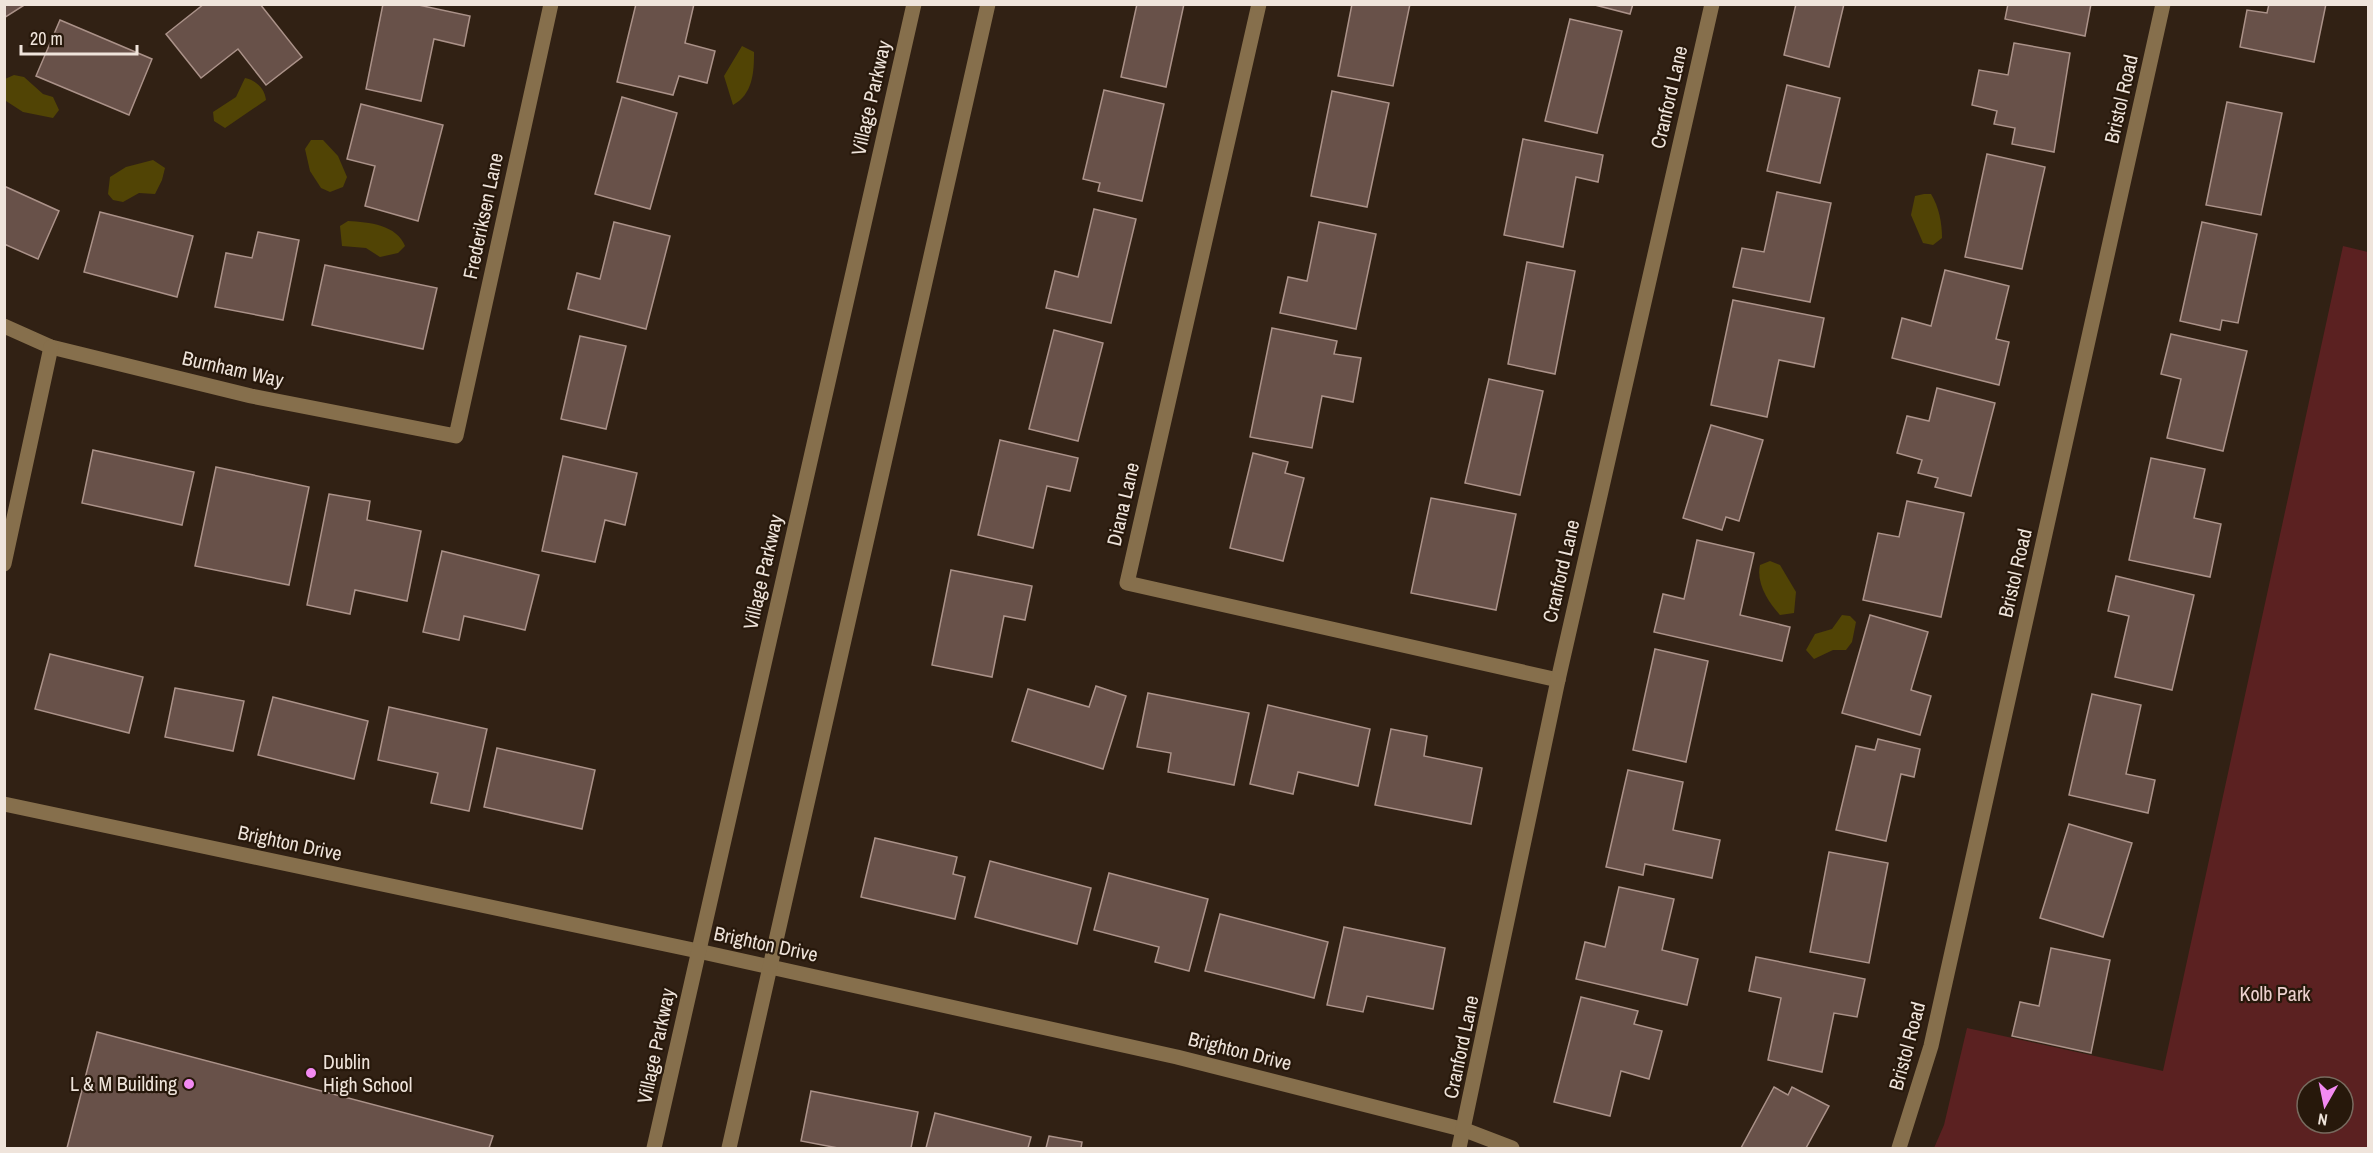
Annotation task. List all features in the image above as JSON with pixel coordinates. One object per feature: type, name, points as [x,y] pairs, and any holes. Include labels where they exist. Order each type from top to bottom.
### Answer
[{"type":"street","name":"Frederiksen Lane","points":[[456,436],[551,4]]},
{"type":"street","name":"Village Parkway","points":[[654,1149],[914,4]]},
{"type":"street","points":[[729,1149],[988,4]]},
{"type":"street","name":"Diana Lane","points":[[1259,4],[1127,583],[1558,680]]},
{"type":"street","name":"Cranford Lane","points":[[1459,1149],[1465,1130],[1558,680],[1712,4]]},
{"type":"street","name":"Bristol Road","points":[[1899,1149],[1930,1046],[2163,4]]},
{"type":"street","name":"Burnham Way","points":[[4,326],[51,347],[251,396],[456,436]]},
{"type":"street","points":[[4,564],[51,347]]},
{"type":"street","name":"Brighton Drive","points":[[4,804],[698,951],[1177,1057],[1465,1130],[1512,1149]]},
{"type":"green space","name":"Kolb Park","points":[[2343,246],[2368,252],[2368,1148],[1934,1148],[1944,1125],[1967,1028],[2163,1071]]},
{"type":"shaded area","points":[[742,46],[754,52],[753,75],[745,95],[733,105],[724,76]]},
{"type":"shaded area","points":[[14,75],[24,77],[43,94],[53,97],[59,110],[53,118],[23,112],[6,101],[5,79]]},
{"type":"shaded area","points":[[245,78],[259,86],[266,100],[225,128],[214,121],[213,112],[236,97]]},
{"type":"shaded area","points":[[311,140],[323,140],[338,156],[347,177],[343,187],[330,192],[321,188],[310,171],[305,149]]},
{"type":"shaded area","points":[[153,160],[165,168],[155,194],[139,193],[123,202],[113,200],[108,194],[110,177],[126,167]]},
{"type":"shaded area","points":[[1931,194],[1941,221],[1942,238],[1933,245],[1923,243],[1911,215],[1915,196]]},
{"type":"shaded area","points":[[348,221],[365,222],[389,229],[396,233],[405,246],[398,253],[380,257],[366,248],[342,246],[340,226]]},
{"type":"shaded area","points":[[1770,561],[1780,565],[1796,592],[1794,613],[1780,615],[1764,592],[1760,579],[1760,565]]},
{"type":"shaded area","points":[[1842,615],[1850,616],[1856,622],[1852,642],[1846,650],[1833,650],[1814,659],[1806,650],[1815,634],[1832,629]]},
{"type":"building","points":[[4,4],[26,4],[4,18]]},
{"type":"building","points":[[204,4],[260,4],[302,57],[266,85],[238,49],[201,78],[166,34]]},
{"type":"building","points":[[383,4],[414,4],[470,16],[464,46],[434,39],[421,101],[366,89]]},
{"type":"building","points":[[636,4],[694,4],[685,43],[715,51],[707,83],[679,76],[673,95],[617,82]]},
{"type":"building","points":[[1137,4],[1184,4],[1166,87],[1121,77]]},
{"type":"building","points":[[1352,4],[1410,4],[1393,86],[1338,76]]},
{"type":"building","points":[[1591,4],[1633,4],[1630,14]]},
{"type":"building","points":[[1796,4],[1844,4],[1829,67],[1784,55]]},
{"type":"building","points":[[2008,4],[2091,4],[2085,36],[2005,19]]},
{"type":"building","points":[[2269,4],[2326,4],[2314,62],[2240,47],[2247,10],[2267,13]]},
{"type":"building","points":[[1570,19],[1622,31],[1597,133],[1545,121]]},
{"type":"building","points":[[60,20],[152,59],[129,115],[36,76]]},
{"type":"building","points":[[2014,43],[2070,53],[2054,152],[2012,144],[2015,128],[1994,124],[1997,111],[1972,105],[1979,70],[2008,75]]},
{"type":"building","points":[[1787,85],[1840,98],[1820,183],[1767,171]]},
{"type":"building","points":[[1104,90],[1164,104],[1142,201],[1098,191],[1100,183],[1083,179]]},
{"type":"building","points":[[1332,91],[1389,103],[1367,207],[1311,196]]},
{"type":"building","points":[[622,97],[677,113],[650,209],[595,194]]},
{"type":"building","points":[[2227,102],[2282,113],[2261,215],[2206,205]]},
{"type":"building","points":[[361,104],[443,125],[418,221],[365,206],[375,166],[347,159]]},
{"type":"building","points":[[1523,139],[1603,155],[1598,182],[1576,177],[1563,247],[1504,235]]},
{"type":"building","points":[[1987,154],[2045,167],[2022,269],[1965,257]]},
{"type":"building","points":[[4,186],[59,211],[38,259],[4,244]]},
{"type":"building","points":[[1777,192],[1831,203],[1810,302],[1733,287],[1742,248],[1764,252]]},
{"type":"building","points":[[1094,209],[1136,219],[1111,323],[1046,308],[1055,271],[1078,277]]},
{"type":"building","points":[[100,212],[193,236],[177,297],[84,272]]},
{"type":"building","points":[[614,222],[670,236],[646,329],[568,309],[577,273],[600,279]]},
{"type":"building","points":[[1319,222],[1376,234],[1356,329],[1280,313],[1288,277],[1307,281]]},
{"type":"building","points":[[2202,222],[2257,234],[2238,323],[2222,320],[2220,330],[2180,321]]},
{"type":"building","points":[[258,232],[299,240],[283,320],[215,307],[226,253],[252,258]]},
{"type":"building","points":[[1527,262],[1575,271],[1555,374],[1508,364]]},
{"type":"building","points":[[325,265],[437,288],[423,349],[312,325]]},
{"type":"building","points":[[1945,270],[2009,286],[1996,339],[2009,342],[1999,385],[1892,358],[1902,318],[1931,326]]},
{"type":"building","points":[[1733,300],[1824,318],[1814,367],[1779,360],[1767,417],[1711,405]]},
{"type":"building","points":[[1272,328],[1337,341],[1334,354],[1361,358],[1353,402],[1322,396],[1312,448],[1250,437]]},
{"type":"building","points":[[1054,330],[1103,343],[1078,441],[1029,429]]},
{"type":"building","points":[[2171,334],[2247,351],[2223,451],[2167,438],[2181,379],[2161,374]]},
{"type":"building","points":[[580,336],[626,346],[606,429],[561,419]]},
{"type":"building","points":[[1489,379],[1543,391],[1520,495],[1465,483]]},
{"type":"building","points":[[1937,388],[1995,403],[1971,496],[1935,487],[1938,478],[1918,473],[1922,460],[1897,453],[1907,416],[1929,421]]},
{"type":"building","points":[[1711,425],[1763,440],[1739,521],[1726,517],[1722,530],[1683,518]]},
{"type":"building","points":[[1000,440],[1078,458],[1070,491],[1047,486],[1033,548],[978,535]]},
{"type":"building","points":[[93,450],[194,472],[182,525],[82,503]]},
{"type":"building","points":[[1253,453],[1288,462],[1285,473],[1304,478],[1283,561],[1230,548]]},
{"type":"building","points":[[563,456],[637,473],[625,525],[605,520],[595,562],[542,551]]},
{"type":"building","points":[[2151,458],[2205,469],[2194,518],[2221,524],[2210,577],[2129,560]]},
{"type":"building","points":[[216,467],[309,487],[289,585],[195,566]]},
{"type":"building","points":[[329,494],[370,501],[367,520],[421,531],[407,601],[355,590],[350,614],[307,605]]},
{"type":"building","points":[[1431,498],[1516,514],[1496,610],[1411,593]]},
{"type":"building","points":[[1907,501],[1964,513],[1941,617],[1863,600],[1878,533],[1899,537]]},
{"type":"building","points":[[1697,540],[1754,553],[1740,615],[1790,627],[1782,661],[1654,632],[1663,594],[1684,599]]},
{"type":"building","points":[[442,551],[539,575],[525,630],[464,616],[459,640],[423,632]]},
{"type":"building","points":[[951,570],[1032,586],[1025,620],[1004,616],[992,677],[932,665]]},
{"type":"building","points":[[2116,576],[2194,595],[2172,690],[2115,677],[2129,616],[2108,611]]},
{"type":"building","points":[[1870,615],[1928,632],[1911,690],[1931,696],[1920,735],[1842,713]]},
{"type":"building","points":[[1655,649],[1708,661],[1686,762],[1633,750]]},
{"type":"building","points":[[50,654],[143,677],[129,733],[35,709]]},
{"type":"building","points":[[1096,686],[1126,696],[1103,769],[1012,741],[1028,689],[1089,707]]},
{"type":"building","points":[[175,688],[244,701],[233,751],[165,737]]},
{"type":"building","points":[[1148,693],[1249,713],[1234,785],[1168,772],[1171,753],[1137,747]]},
{"type":"building","points":[[2092,694],[2141,705],[2126,774],[2155,780],[2148,813],[2069,795]]},
{"type":"building","points":[[273,697],[368,721],[354,779],[258,755]]},
{"type":"building","points":[[1268,705],[1370,729],[1358,786],[1298,772],[1293,794],[1250,784]]},
{"type":"building","points":[[389,707],[487,729],[469,811],[431,803],[438,773],[378,760]]},
{"type":"building","points":[[1391,729],[1427,736],[1424,756],[1482,768],[1471,824],[1375,805]]},
{"type":"building","points":[[1878,739],[1920,749],[1914,777],[1901,774],[1886,841],[1836,830],[1856,746],[1875,750]]},
{"type":"building","points":[[497,748],[595,770],[582,829],[484,807]]},
{"type":"building","points":[[1628,770],[1683,782],[1673,830],[1720,840],[1712,878],[1645,864],[1643,875],[1606,867]]},
{"type":"building","points":[[2069,824],[2132,843],[2103,937],[2040,918]]},
{"type":"building","points":[[875,838],[957,857],[953,874],[965,877],[955,919],[861,897]]},
{"type":"building","points":[[1829,852],[1888,863],[1869,963],[1810,952]]},
{"type":"building","points":[[990,861],[1091,888],[1077,944],[975,917]]},
{"type":"building","points":[[1109,873],[1208,899],[1189,971],[1155,962],[1159,947],[1094,930]]},
{"type":"building","points":[[1619,887],[1674,899],[1662,950],[1698,959],[1687,1005],[1576,979],[1585,942],[1605,947]]},
{"type":"building","points":[[1220,914],[1328,942],[1314,998],[1205,971]]},
{"type":"building","points":[[1344,927],[1445,948],[1433,1009],[1367,996],[1363,1012],[1327,1005]]},
{"type":"building","points":[[2051,948],[2110,960],[2091,1053],[2012,1036],[2020,1002],[2039,1006]]},
{"type":"building","points":[[1756,957],[1865,979],[1857,1017],[1834,1013],[1822,1072],[1768,1060],[1781,998],[1749,991]]},
{"type":"building","points":[[1581,997],[1638,1011],[1634,1024],[1662,1031],[1649,1079],[1621,1071],[1610,1116],[1554,1102]]},
{"type":"building","name":"L & M Building","points":[[97,1032],[493,1136],[489,1148],[67,1148]]},
{"type":"building","points":[[1774,1087],[1788,1095],[1792,1087],[1829,1106],[1806,1148],[1741,1148]]},
{"type":"building","points":[[811,1091],[918,1112],[911,1148],[838,1148],[801,1141]]},
{"type":"building","points":[[935,1113],[1031,1137],[1028,1148],[926,1148]]},
{"type":"building","points":[[1049,1136],[1082,1142],[1081,1148],[1046,1148]]},
{"type":"place","name":"Dublin High School","points":[[311,1073]]},
{"type":"place","name":"L & M Building","points":[[189,1084]]}]
